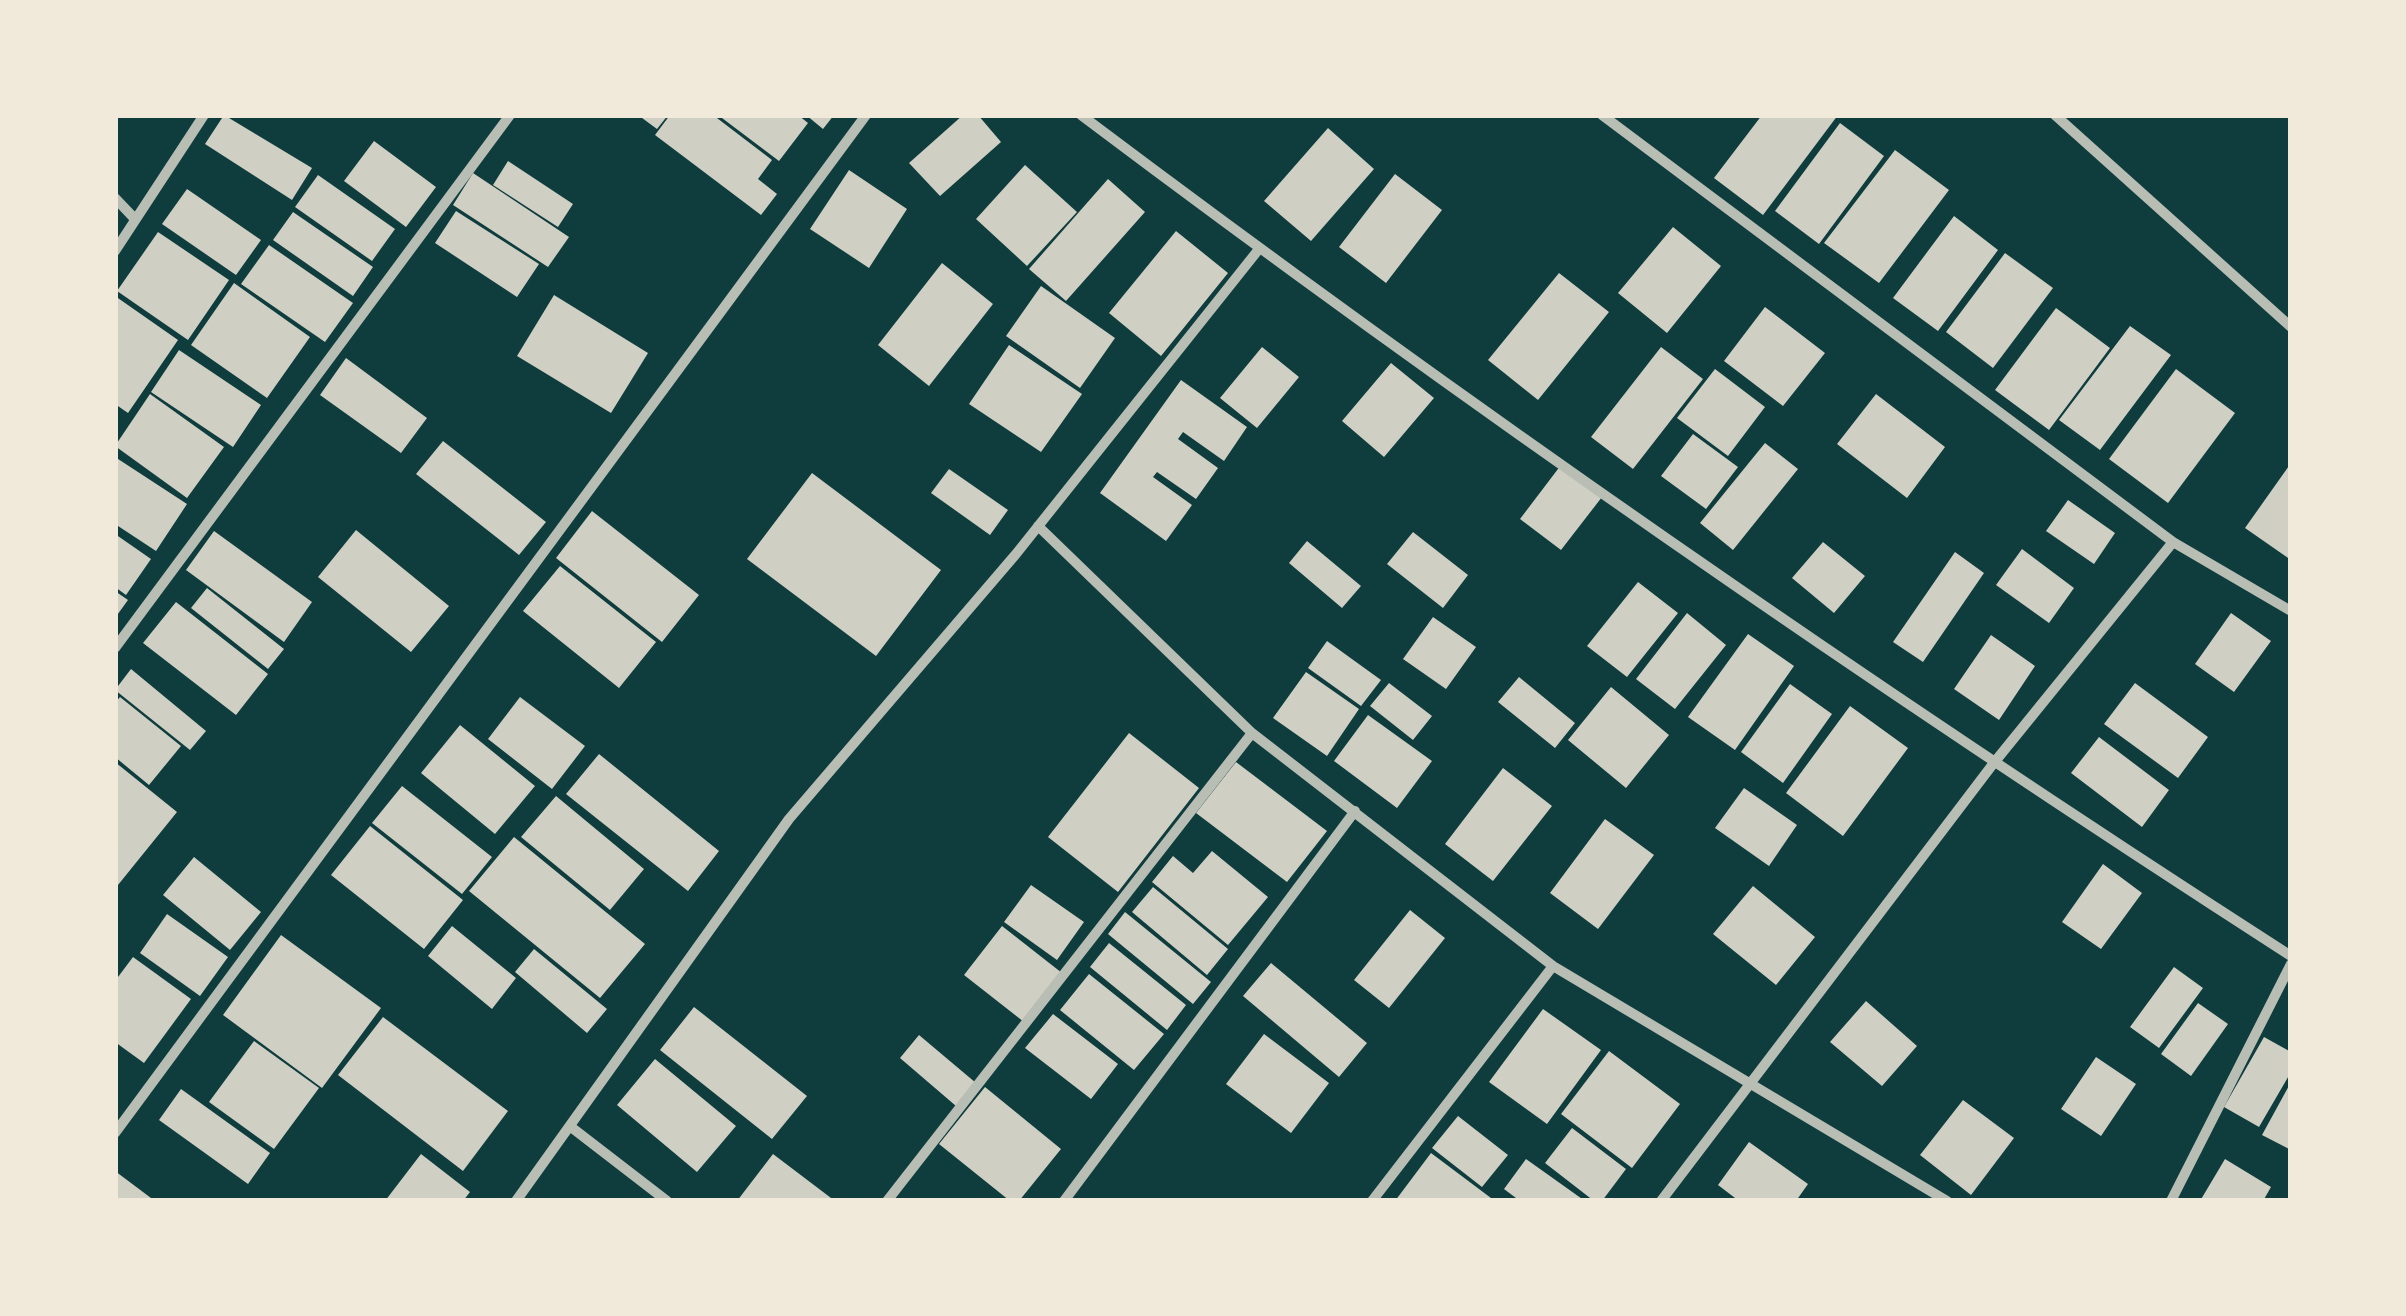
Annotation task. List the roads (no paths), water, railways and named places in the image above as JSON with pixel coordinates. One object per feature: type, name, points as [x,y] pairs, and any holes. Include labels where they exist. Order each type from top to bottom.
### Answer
[{"type":"street","points":[[115,252],[204,115]]},
{"type":"street","points":[[115,648],[510,115]]},
{"type":"street","points":[[115,1133],[866,115]]},
{"type":"street","points":[[1080,115],[1260,249],[1993,764],[2291,956]]},
{"type":"street","points":[[1602,115],[2174,542],[2291,611]]},
{"type":"street","points":[[2055,115],[2291,327]]},
{"type":"street","points":[[115,198],[136,219]]},
{"type":"street","points":[[516,1201],[789,819],[1038,526],[1260,249]]},
{"type":"street","points":[[1038,526],[1252,733],[1553,966],[1947,1201]]},
{"type":"street","points":[[1661,1201],[1993,764],[2174,542]]},
{"type":"street","points":[[888,1201],[1252,733]]},
{"type":"street","points":[[1064,1201],[1356,811]]},
{"type":"street","points":[[2171,1201],[2291,964]]},
{"type":"street","points":[[1372,1201],[1553,966]]},
{"type":"street","points":[[571,1127],[666,1201]]}]
